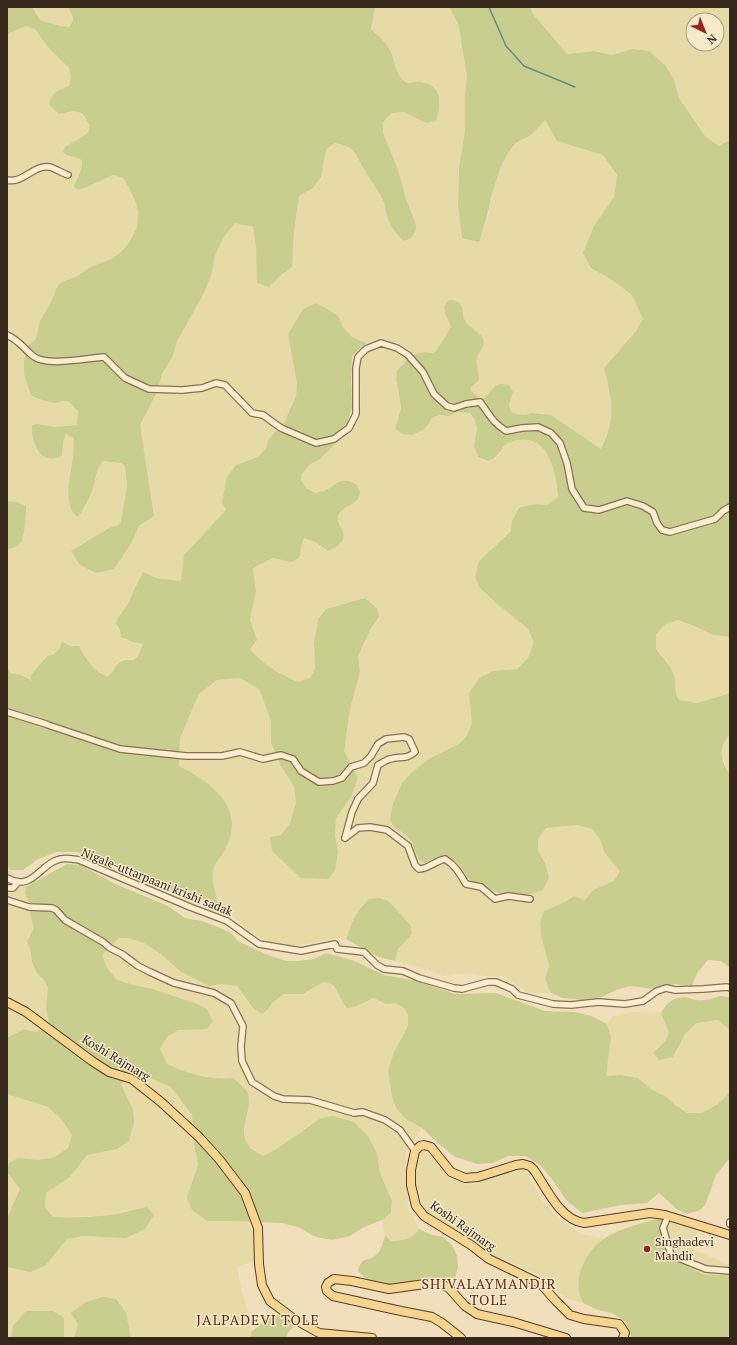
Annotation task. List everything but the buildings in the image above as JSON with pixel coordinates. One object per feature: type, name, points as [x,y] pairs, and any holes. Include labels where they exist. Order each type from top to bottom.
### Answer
[{"type":"main road","name":"Koshi Rajmarg","points":[[7,1002],[26,1012],[92,1061],[110,1072],[132,1080],[161,1102],[199,1137],[220,1160],[245,1193],[258,1228],[259,1264],[262,1285],[270,1301],[276,1307],[311,1330],[319,1333],[372,1338]]},
{"type":"main road","points":[[415,1151],[420,1146],[424,1145],[431,1147],[451,1172],[465,1178],[478,1177],[516,1165],[523,1164],[530,1166],[563,1213],[576,1222],[584,1223],[650,1213],[668,1216],[730,1235]]},
{"type":"main road","name":"Koshi Rajmarg","points":[[415,1151],[411,1170],[411,1185],[416,1206],[424,1216],[471,1245],[489,1259],[541,1284],[570,1315],[584,1319],[619,1324],[625,1333],[623,1338]]},
{"type":"main road","points":[[461,1338],[432,1317],[401,1312],[333,1296],[327,1291],[326,1287],[328,1283],[334,1279],[352,1281],[389,1289],[432,1283],[439,1284],[448,1287],[465,1306],[477,1314],[513,1322],[566,1338]]},
{"type":"street","points":[[7,180],[16,180],[37,169],[49,167],[68,175]]},
{"type":"street","points":[[7,335],[16,339],[34,358],[47,362],[104,357],[125,378],[149,388],[182,390],[202,388],[216,383],[226,385],[252,413],[264,414],[281,428],[316,443],[334,439],[349,428],[356,414],[356,368],[358,356],[366,349],[381,343],[397,348],[408,356],[423,372],[434,394],[447,406],[454,408],[480,402],[491,419],[506,431],[538,427],[550,433],[560,443],[567,463],[572,489],[584,508],[599,510],[627,501],[643,506],[652,512],[662,530],[670,532],[715,519],[723,511],[730,507]]},
{"type":"street","points":[[7,712],[120,749],[186,756],[222,756],[240,752],[263,759],[281,755],[293,759],[301,771],[319,782],[334,781],[342,778],[350,767],[364,763],[371,756],[378,744],[386,739],[404,737],[409,740],[415,752],[412,755],[403,758],[390,759],[378,765],[373,783],[358,799],[352,812],[345,838],[358,828],[370,827],[387,830],[408,846],[415,865],[419,869],[423,869],[438,860],[445,859],[450,862],[459,872],[466,884],[481,887],[495,899],[508,896],[530,899]]},
{"type":"street","name":"Nigale-uttarpaani krishi sadak","points":[[18,882],[31,879],[56,860],[65,858],[79,860],[227,921],[259,944],[301,951],[335,944],[337,949],[364,952],[376,965],[384,969],[403,971],[419,978],[462,989],[488,982],[496,982],[512,990],[518,995],[553,1004],[571,1005],[598,1002],[626,1004],[643,1001],[657,991],[666,988],[675,990],[730,988]]},
{"type":"street","points":[[7,878],[18,882],[13,888],[7,888]]},
{"type":"street","points":[[7,900],[29,907],[52,908],[56,910],[65,920],[103,942],[138,966],[174,983],[214,993],[231,1003],[243,1026],[241,1046],[242,1061],[252,1082],[278,1098],[310,1100],[354,1113],[363,1112],[385,1120],[400,1130],[415,1151]]},
{"type":"street","points":[[668,1216],[663,1228],[671,1255],[706,1269],[730,1271]]},
{"type":"shaded area","points":[[32,7],[68,7],[72,14],[72,24],[69,27],[64,27],[40,20]]},
{"type":"shaded area","points":[[375,7],[449,7],[458,23],[467,76],[465,95],[465,132],[459,168],[458,206],[462,238],[486,225],[497,175],[506,158],[517,142],[533,134],[545,120],[557,141],[603,155],[617,176],[614,197],[594,226],[591,268],[612,280],[632,295],[643,319],[636,331],[604,368],[611,398],[613,417],[601,449],[551,415],[532,413],[524,415],[513,413],[510,410],[509,405],[513,392],[493,386],[484,398],[478,397],[471,391],[471,387],[478,381],[479,376],[477,359],[484,343],[479,333],[464,320],[463,312],[459,304],[454,300],[445,313],[451,327],[441,345],[434,353],[423,352],[410,356],[397,343],[381,340],[366,343],[352,337],[343,327],[339,317],[316,303],[303,309],[288,334],[297,384],[296,396],[285,421],[268,440],[267,448],[258,457],[226,510],[184,555],[181,581],[156,578],[133,592],[129,602],[118,618],[116,624],[125,640],[144,644],[138,656],[134,660],[122,659],[119,661],[107,677],[96,672],[87,661],[79,646],[60,648],[53,655],[47,656],[30,676],[32,682],[21,675],[10,673],[7,668],[7,549],[15,547],[17,502],[7,501],[7,36],[9,33],[26,26],[35,29],[48,47],[69,68],[71,77],[69,86],[55,92],[59,114],[73,111],[82,113],[90,125],[88,133],[65,147],[64,152],[66,155],[79,158],[82,161],[82,166],[76,178],[82,187],[85,188],[110,175],[123,178],[136,203],[138,212],[137,227],[129,243],[120,253],[111,259],[93,266],[77,276],[60,283],[38,330],[35,340],[28,346],[38,400],[57,404],[64,401],[68,402],[78,411],[78,425],[55,427],[37,424],[32,425],[35,448],[62,456],[63,442],[66,434],[74,438],[73,457],[68,480],[70,506],[84,510],[93,488],[100,464],[103,461],[121,463],[125,466],[127,485],[121,522],[71,551],[80,565],[114,569],[132,542],[139,526],[154,516],[140,425],[157,392],[162,374],[172,358],[176,341],[204,293],[211,275],[215,256],[223,238],[235,223],[253,227],[256,246],[279,276],[292,267],[294,232],[299,196],[313,188],[324,164],[326,149],[335,143],[346,145],[357,155],[364,170],[377,187],[383,200],[387,217],[406,199],[397,168],[383,133],[383,122],[391,113],[405,112],[415,117],[410,84],[404,81],[397,72],[388,47],[371,29]]},
{"type":"shaded area","points":[[530,7],[730,7],[730,140],[719,146],[705,136],[679,98],[674,80],[632,49],[612,55],[594,51],[567,54],[533,14]]},
{"type":"shaded area","points":[[382,346],[396,350],[408,358],[397,371],[396,380],[401,408],[396,421],[412,435],[422,430],[428,425],[432,418],[439,415],[449,416],[456,412],[470,413],[475,420],[477,428],[474,446],[478,457],[488,461],[495,459],[509,442],[526,439],[536,442],[544,449],[551,461],[556,480],[558,497],[547,505],[535,504],[512,521],[511,531],[490,549],[479,587],[528,629],[534,642],[528,658],[517,669],[492,671],[469,693],[472,723],[466,737],[459,744],[429,759],[411,773],[402,783],[393,804],[395,828],[406,835],[412,842],[415,852],[452,859],[471,881],[498,894],[543,890],[549,877],[545,863],[538,851],[538,839],[546,828],[577,825],[592,829],[600,839],[604,852],[620,871],[614,881],[593,890],[585,900],[574,896],[565,902],[544,911],[549,966],[545,979],[550,992],[540,994],[527,992],[502,976],[484,976],[468,973],[444,976],[395,961],[398,949],[404,943],[352,922],[346,939],[338,938],[296,946],[269,942],[250,932],[218,903],[213,889],[213,868],[227,846],[179,766],[180,738],[199,695],[217,680],[240,678],[259,689],[271,721],[271,743],[282,768],[294,786],[296,803],[290,823],[272,851],[301,878],[338,851],[335,836],[336,818],[351,797],[358,778],[344,751],[350,709],[360,671],[358,656],[370,630],[379,618],[377,608],[364,598],[326,609],[318,619],[314,643],[315,668],[310,678],[298,683],[278,673],[262,662],[250,649],[257,640],[250,620],[256,591],[253,569],[273,558],[291,562],[299,558],[301,552],[300,544],[304,538],[315,542],[320,547],[341,526],[338,519],[343,509],[357,500],[333,485],[325,490],[315,493],[306,488],[301,480],[302,474],[309,465],[320,459],[337,442],[353,431],[360,415],[361,396],[358,369],[361,359],[369,351]]},
{"type":"shaded area","points":[[678,620],[713,635],[730,637],[730,693],[697,703],[679,700],[675,694],[675,678],[668,663],[656,649],[656,634],[666,624]]},
{"type":"shaded area","points":[[730,735],[730,775],[721,751],[724,740]]},
{"type":"shaded area","points":[[7,867],[26,887],[25,894],[30,903],[30,914],[34,928],[27,941],[31,952],[32,962],[37,973],[48,987],[46,1008],[49,1022],[42,1029],[36,1032],[24,1029],[7,1038]]},
{"type":"shaded area","points":[[119,938],[128,938],[144,943],[162,955],[181,972],[209,986],[222,984],[237,986],[253,1008],[268,1009],[272,1003],[284,994],[303,994],[322,982],[332,984],[338,991],[340,1001],[352,1008],[374,998],[386,1004],[395,1003],[404,1008],[408,1015],[408,1026],[394,1052],[388,1070],[392,1096],[406,1119],[422,1128],[405,1153],[408,1207],[419,1229],[416,1234],[404,1241],[391,1241],[385,1235],[382,1220],[391,1213],[392,1201],[380,1173],[377,1153],[368,1136],[321,1118],[264,1156],[248,1146],[244,1136],[245,1124],[249,1110],[247,1093],[233,1078],[219,1079],[184,1073],[167,1064],[160,1049],[167,1037],[178,1030],[195,1003],[150,988],[117,980],[107,968],[102,955]]},
{"type":"shaded area","points":[[630,1012],[661,1013],[669,1033],[665,1041],[656,1049],[673,1057],[685,1034],[697,1023],[718,1020],[729,1029],[730,1092],[718,1104],[702,1113],[687,1113],[675,1105],[667,1097],[652,1090],[638,1078],[606,1076],[611,1037],[607,1024],[613,1016]]},
{"type":"shaded area","points":[[133,1071],[171,1087],[192,1115],[194,1144],[198,1165],[191,1183],[232,1221],[247,1222],[253,1231],[254,1261],[237,1267],[243,1296],[251,1319],[251,1338],[130,1338],[130,1329],[78,1324],[74,1338],[45,1338],[63,1329],[64,1318],[13,1326],[11,1338],[7,1338],[7,1267],[12,1268],[55,1254],[67,1239],[83,1236],[126,1238],[145,1229],[154,1215],[147,1207],[111,1215],[53,1217],[45,1207],[46,1193],[70,1177],[87,1155],[117,1149],[133,1109],[121,1085]]},
{"type":"shaded area","points":[[7,1094],[48,1107],[62,1120],[72,1135],[68,1148],[55,1157],[38,1160],[18,1158],[9,1163],[7,1169]]},
{"type":"shaded area","points":[[424,1151],[432,1157],[449,1178],[469,1185],[521,1168],[527,1173],[543,1201],[558,1218],[581,1234],[604,1238],[591,1251],[583,1262],[579,1291],[583,1303],[566,1298],[555,1290],[541,1276],[486,1251],[464,1234],[449,1228],[426,1213],[415,1181],[416,1157]]},
{"type":"shaded area","points":[[7,1172],[21,1189],[7,1219]]},
{"type":"shaded area","points":[[669,1222],[698,1231],[692,1249],[730,1265],[730,1275],[705,1275],[691,1268],[670,1252],[663,1239]]},
{"type":"green space","points":[[7,7],[32,7],[40,20],[69,27],[73,17],[68,7],[375,7],[371,29],[388,47],[400,77],[407,83],[420,82],[433,87],[438,96],[439,102],[436,121],[426,123],[404,112],[392,113],[383,122],[383,133],[397,167],[406,199],[416,225],[416,230],[411,238],[404,241],[394,230],[388,220],[384,202],[380,194],[354,152],[347,146],[335,143],[326,149],[321,177],[313,188],[299,196],[294,232],[292,267],[269,287],[257,283],[256,246],[253,227],[235,223],[223,238],[215,256],[211,275],[204,293],[177,341],[172,358],[162,374],[157,392],[140,425],[154,516],[139,526],[132,542],[114,569],[96,573],[80,565],[71,551],[121,522],[127,485],[125,466],[121,463],[103,461],[98,469],[94,485],[83,510],[78,517],[73,512],[68,497],[68,489],[74,438],[66,434],[63,442],[62,456],[48,458],[38,451],[35,445],[32,425],[37,424],[55,427],[77,425],[78,411],[68,402],[63,401],[52,403],[31,395],[24,374],[24,360],[28,346],[35,340],[40,321],[60,283],[77,276],[93,266],[111,259],[120,253],[129,243],[137,227],[138,212],[136,203],[123,178],[114,175],[85,188],[78,190],[74,187],[82,161],[79,158],[66,155],[63,152],[65,147],[88,133],[90,125],[82,113],[73,111],[59,114],[49,104],[52,96],[56,92],[69,86],[71,77],[69,68],[48,47],[35,29],[26,26],[9,33],[7,36]]},
{"type":"green space","points":[[449,7],[530,7],[533,14],[567,54],[594,51],[612,55],[632,49],[649,51],[665,65],[674,80],[679,98],[705,136],[719,146],[730,140],[730,637],[713,635],[678,620],[666,624],[656,634],[656,649],[674,675],[676,693],[679,700],[697,703],[730,693],[730,735],[723,744],[722,754],[724,765],[730,775],[730,968],[721,961],[708,960],[697,973],[692,986],[674,984],[663,990],[630,986],[616,990],[587,1003],[577,999],[562,998],[550,992],[545,979],[549,966],[541,935],[540,922],[544,911],[565,902],[574,896],[585,900],[593,890],[614,881],[620,871],[604,852],[600,839],[592,829],[577,825],[546,828],[538,839],[538,851],[545,863],[549,877],[543,890],[527,895],[513,896],[499,893],[473,882],[452,859],[443,858],[427,864],[419,860],[412,842],[406,835],[395,828],[390,820],[393,804],[402,783],[411,773],[429,759],[459,744],[466,737],[472,723],[469,693],[480,678],[492,671],[517,669],[528,658],[534,642],[528,629],[479,587],[475,577],[479,561],[511,531],[512,521],[519,508],[535,504],[547,505],[558,497],[555,476],[548,455],[542,447],[534,441],[524,440],[511,442],[505,446],[496,457],[488,461],[478,457],[474,446],[477,428],[475,420],[470,413],[456,412],[449,416],[439,415],[432,418],[423,430],[412,435],[402,434],[395,429],[401,408],[396,380],[397,371],[410,356],[423,352],[434,353],[451,327],[445,313],[444,306],[449,300],[456,301],[461,306],[466,322],[481,336],[484,342],[477,362],[479,379],[471,387],[471,391],[478,397],[484,398],[497,385],[509,385],[513,392],[509,405],[510,410],[513,413],[524,415],[532,413],[551,415],[601,449],[606,438],[612,409],[604,368],[636,331],[643,319],[632,295],[612,280],[591,268],[583,253],[594,226],[614,197],[617,175],[603,155],[557,141],[545,120],[536,131],[516,143],[508,153],[497,177],[479,242],[462,238],[458,206],[459,168],[465,132],[465,95],[467,76],[458,23]]},
{"type":"green space","points":[[316,303],[339,317],[343,327],[352,337],[366,343],[352,356],[352,407],[346,427],[337,442],[320,459],[309,465],[302,474],[301,480],[306,488],[315,493],[324,491],[343,481],[351,482],[357,485],[360,492],[356,501],[339,514],[338,519],[344,537],[337,546],[328,551],[315,542],[304,538],[299,558],[291,562],[273,558],[253,569],[256,591],[250,620],[257,640],[250,649],[272,669],[298,682],[310,678],[315,668],[314,643],[318,619],[326,609],[365,598],[377,608],[379,617],[370,630],[358,656],[360,671],[350,709],[344,751],[358,778],[351,797],[336,818],[335,836],[338,851],[335,870],[328,879],[301,878],[272,851],[270,837],[281,835],[290,823],[296,803],[294,786],[282,768],[271,743],[271,721],[259,689],[240,678],[217,680],[199,694],[180,738],[179,766],[191,772],[213,788],[228,807],[231,819],[231,832],[227,846],[213,871],[213,885],[218,903],[209,902],[173,890],[139,877],[90,855],[75,852],[57,852],[38,859],[23,870],[11,870],[7,867],[7,668],[10,673],[21,675],[32,681],[30,676],[47,656],[53,655],[60,648],[62,642],[71,646],[79,646],[90,664],[97,671],[107,677],[120,662],[134,660],[138,656],[143,644],[121,637],[120,630],[116,624],[118,618],[129,602],[143,572],[156,578],[181,581],[184,555],[226,510],[222,502],[227,477],[236,465],[258,457],[266,448],[268,440],[285,421],[296,396],[297,384],[288,334],[303,309]]},
{"type":"green space","points":[[7,501],[17,502],[26,506],[25,524],[21,542],[15,547],[7,549]]},
{"type":"green space","points":[[67,864],[81,865],[113,883],[168,906],[185,918],[202,921],[230,932],[238,941],[265,954],[286,961],[314,959],[326,953],[352,960],[384,975],[417,981],[455,994],[496,993],[545,1011],[574,1012],[592,1016],[607,1024],[611,1037],[606,1076],[621,1075],[638,1078],[652,1090],[667,1097],[675,1105],[687,1113],[702,1113],[718,1104],[730,1092],[730,1158],[716,1175],[705,1205],[700,1210],[687,1214],[678,1210],[659,1193],[647,1203],[621,1205],[582,1213],[567,1201],[552,1179],[540,1165],[526,1156],[508,1156],[493,1163],[478,1164],[455,1157],[422,1128],[406,1119],[396,1108],[392,1096],[388,1070],[394,1052],[408,1026],[408,1015],[404,1008],[395,1003],[386,1004],[374,998],[357,1006],[347,1008],[332,984],[323,982],[303,994],[284,994],[272,1003],[262,1014],[253,1008],[237,986],[222,984],[209,986],[181,972],[162,955],[144,943],[128,938],[119,938],[102,955],[107,968],[117,980],[150,988],[195,1003],[207,1009],[213,1021],[207,1029],[178,1030],[167,1037],[160,1049],[167,1064],[199,1076],[233,1078],[241,1085],[247,1092],[249,1100],[244,1133],[249,1147],[263,1156],[275,1150],[321,1118],[334,1116],[354,1122],[368,1136],[377,1153],[380,1173],[392,1201],[391,1213],[382,1220],[364,1227],[350,1236],[332,1240],[316,1237],[298,1227],[282,1223],[207,1221],[192,1210],[187,1197],[198,1165],[194,1144],[192,1115],[171,1087],[133,1071],[121,1085],[133,1109],[134,1123],[129,1141],[117,1149],[87,1155],[70,1177],[46,1193],[45,1207],[53,1217],[89,1217],[110,1215],[147,1207],[154,1215],[145,1229],[126,1238],[83,1236],[67,1239],[45,1266],[30,1272],[7,1267],[7,1219],[20,1189],[7,1172],[9,1163],[18,1158],[38,1160],[55,1157],[68,1148],[72,1135],[62,1120],[48,1107],[7,1094],[7,1038],[24,1029],[36,1032],[42,1029],[49,1022],[46,1008],[48,987],[37,973],[32,962],[31,952],[27,941],[34,928],[30,914],[30,903],[25,894],[26,887]]},
{"type":"green space","points":[[379,898],[388,901],[411,926],[412,934],[398,949],[395,961],[379,957],[346,939],[352,922],[360,909],[369,899]]},
{"type":"green space","points":[[720,996],[730,997],[730,1036],[729,1029],[718,1020],[697,1023],[685,1034],[673,1057],[659,1060],[653,1053],[665,1041],[669,1033],[661,1013],[666,1006],[672,1000],[684,997],[701,1000]]},
{"type":"green space","points":[[657,1219],[669,1222],[663,1239],[670,1252],[691,1268],[705,1275],[730,1275],[730,1338],[632,1338],[626,1322],[612,1313],[598,1310],[583,1303],[579,1292],[579,1276],[584,1261],[593,1248],[605,1238],[617,1232],[637,1224]]},
{"type":"green space","points":[[419,1229],[432,1235],[443,1237],[452,1245],[457,1256],[458,1267],[455,1279],[443,1280],[425,1278],[397,1286],[386,1286],[371,1281],[358,1271],[359,1266],[364,1260],[373,1257],[379,1252],[385,1235],[391,1241],[400,1241],[411,1237]]},
{"type":"green space","points":[[103,1297],[116,1299],[126,1313],[131,1338],[74,1338],[78,1324],[71,1313],[86,1302]]},
{"type":"green space","points":[[26,1311],[53,1311],[64,1318],[64,1337],[11,1338],[13,1326]]},
{"type":"green space","points":[[278,1315],[297,1324],[288,1332],[287,1338],[251,1338],[251,1332],[268,1319]]},
{"type":"waterway","points":[[489,7],[506,46],[524,66],[575,87]]},
{"type":"place","name":"Singhadevi Mandir","points":[[647,1249]]},
{"type":"district","name":"SHIVALAYMANDIR TOLE","points":[[489,1292]]},
{"type":"district","name":"JALPADEVI TOLE","points":[[258,1320]]}]
